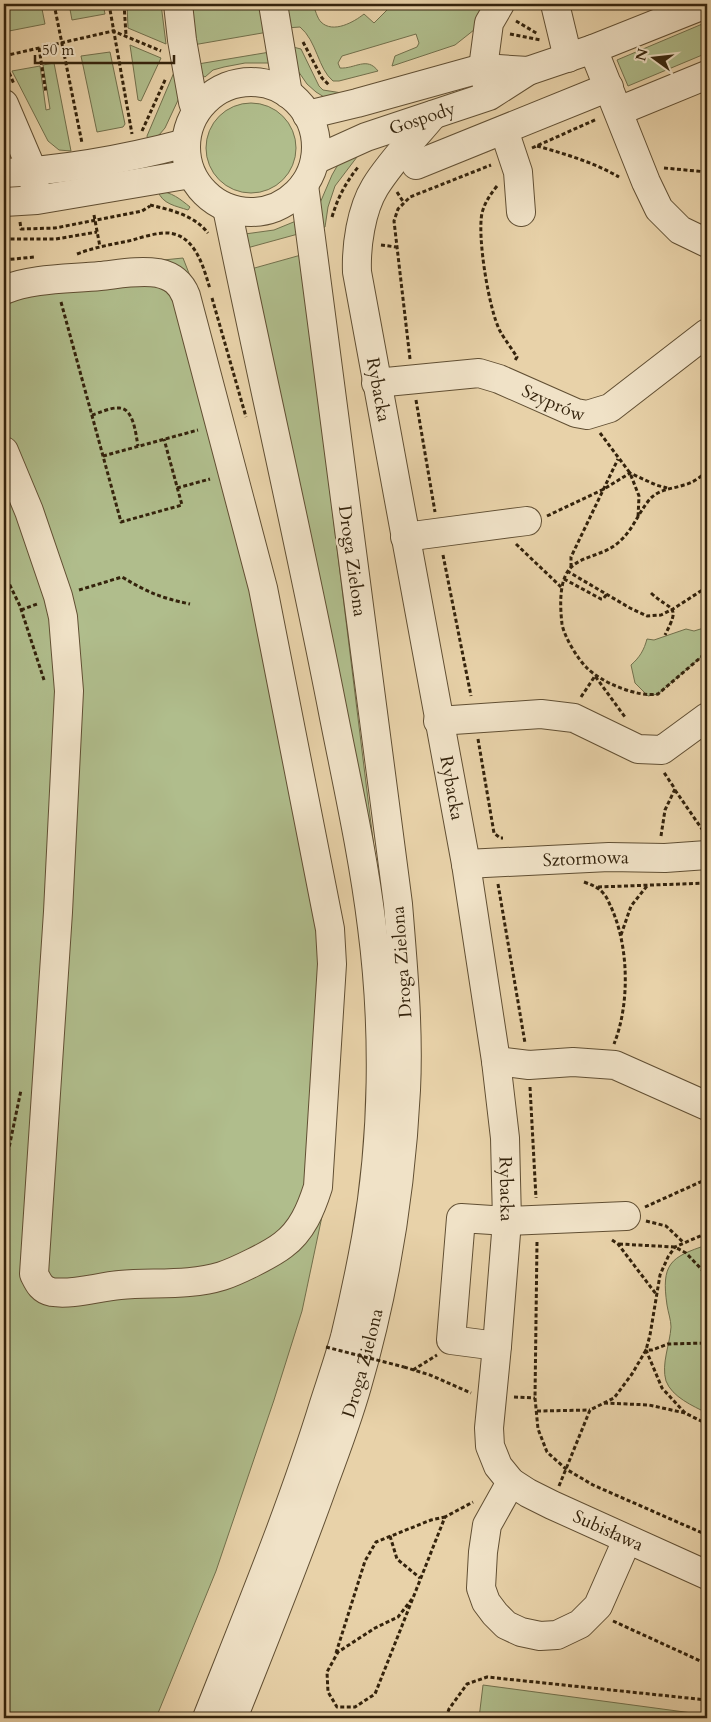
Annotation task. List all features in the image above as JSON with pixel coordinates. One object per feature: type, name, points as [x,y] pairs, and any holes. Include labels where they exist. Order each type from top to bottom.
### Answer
[{"type":"street","points":[[178,4],[182,40],[196,111]]},
{"type":"street","points":[[273,4],[288,94]]},
{"type":"street","points":[[555,4],[568,58]]},
{"type":"street","name":"Gospody","points":[[314,160],[366,137],[489,96],[528,72],[593,49],[706,4]]},
{"type":"street","points":[[489,96],[483,68],[489,22],[512,15]]},
{"type":"street","points":[[593,49],[659,209],[680,230],[707,243]]},
{"type":"street","name":"Gospody","points":[[307,115],[483,68],[528,72]]},
{"type":"street","points":[[416,165],[504,130],[614,99],[707,76]]},
{"type":"street","points":[[249,82],[270,85],[288,94],[307,115],[313,129],[316,144],[314,160],[304,185],[292,198],[277,207],[260,212],[243,212],[227,208],[212,200],[200,188],[191,174],[186,159],[189,126],[196,111],[210,96],[228,86],[249,82]]},
{"type":"street","points":[[4,104],[33,172],[33,210]]},
{"type":"street","name":"Rybacka","points":[[433,115],[399,155],[374,189],[360,232],[356,254],[357,272],[438,721],[466,864],[496,1061],[505,1138],[507,1221],[498,1346],[488,1428],[490,1446],[498,1466],[510,1482]]},
{"type":"street","points":[[504,130],[523,158],[521,212]]},
{"type":"street","points":[[4,174],[33,172],[141,155],[186,143]]},
{"type":"street","points":[[12,214],[191,174]]},
{"type":"street","name":"Droga Zielona","points":[[232,1718],[296,1562],[357,1385],[388,1254],[399,1173],[406,1090],[405,985],[398,904],[304,185]]},
{"type":"street","name":"Droga Zielona","points":[[207,1718],[279,1535],[313,1442],[344,1340],[366,1235],[376,1155],[379,1106],[380,1030],[377,976],[363,868],[323,658],[227,208]]},
{"type":"street","points":[[4,290],[13,286],[55,280],[144,272],[160,274],[175,280],[182,286],[264,588],[330,928],[332,964],[318,1187],[305,1219],[283,1245],[245,1266],[222,1276],[198,1281],[118,1285],[76,1292],[50,1292],[40,1286],[34,1274],[58,912],[69,691],[63,617],[58,596],[29,511],[4,451]]},
{"type":"street","name":"Szyprów","points":[[376,383],[478,373],[499,379],[576,413],[593,413],[610,408],[707,333]]},
{"type":"street","points":[[405,537],[527,521]]},
{"type":"street","points":[[438,721],[541,714],[557,715],[574,718],[638,749],[650,751],[662,750],[707,717]]},
{"type":"street","name":"Sztormowa","points":[[466,864],[609,857],[665,858],[707,856]]},
{"type":"street","points":[[496,1061],[528,1065],[573,1062],[616,1065],[707,1106]]},
{"type":"street","points":[[498,1346],[451,1340],[461,1218],[507,1221],[626,1216]]},
{"type":"street","points":[[510,1482],[487,1525],[482,1552],[480,1588],[486,1602],[506,1625],[521,1632],[540,1636],[557,1635],[580,1624],[598,1606],[627,1540]]},
{"type":"street","name":"Subisława","points":[[510,1482],[552,1506],[707,1575]]},
{"type":"path","points":[[54,4],[82,140]]},
{"type":"path","points":[[109,4],[132,137]]},
{"type":"path","points":[[124,4],[126,36]]},
{"type":"path","points":[[511,30],[508,33],[550,41],[512,15]]},
{"type":"path","points":[[4,56],[113,31],[164,52]]},
{"type":"path","points":[[298,40],[307,47],[327,85],[335,87]]},
{"type":"path","points":[[39,48],[46,93]]},
{"type":"path","points":[[142,132],[169,70]]},
{"type":"path","points":[[499,379],[518,357],[500,331],[490,302],[482,241],[482,215],[487,199],[523,158],[577,127],[614,99]]},
{"type":"path","points":[[510,838],[500,838],[494,833],[475,719],[438,532],[412,379],[394,221],[398,209],[410,197],[523,158],[562,152],[603,168],[653,197]]},
{"type":"path","points":[[639,163],[707,172]]},
{"type":"path","points":[[330,224],[338,199],[346,183],[361,164]]},
{"type":"path","points":[[142,204],[173,210],[186,216],[202,226],[213,241]]},
{"type":"path","points":[[33,210],[12,214],[21,229],[55,228],[95,221],[142,211],[150,205]]},
{"type":"path","points":[[94,215],[100,246],[164,233],[178,235],[187,240],[197,252],[203,266],[247,421]]},
{"type":"path","points":[[4,239],[56,239],[97,232]]},
{"type":"path","points":[[55,280],[120,522],[182,505],[164,439]]},
{"type":"path","points":[[92,415],[119,408],[127,411],[131,418],[138,446]]},
{"type":"path","points":[[103,456],[220,424]]},
{"type":"path","points":[[597,428],[630,473],[639,496],[638,518]]},
{"type":"path","points":[[571,567],[571,557],[618,459]]},
{"type":"path","points":[[177,488],[233,472]]},
{"type":"path","points":[[630,473],[656,485],[668,488],[684,486],[707,472]]},
{"type":"path","points":[[527,521],[544,518],[604,489],[630,473]]},
{"type":"path","points":[[668,488],[650,498],[638,518],[618,543],[596,556],[575,564],[567,571],[561,587],[562,625],[572,647],[584,665],[595,676],[637,694],[648,696],[658,694],[707,652]]},
{"type":"path","points":[[493,525],[511,538],[561,587]]},
{"type":"path","points":[[567,571],[647,616],[662,614],[673,609],[707,587]]},
{"type":"path","points":[[4,572],[21,610],[44,680],[44,689]]},
{"type":"path","points":[[21,610],[58,596],[122,577],[149,593],[190,604]]},
{"type":"path","points":[[564,579],[601,600],[607,594]]},
{"type":"path","points":[[651,593],[673,609],[673,621],[665,635]]},
{"type":"path","points":[[675,789],[707,837]]},
{"type":"path","points":[[582,881],[597,887],[605,895],[617,920],[620,935],[624,971],[623,1011],[616,1040],[606,1063]]},
{"type":"path","points":[[507,883],[497,883],[528,1065],[538,1220],[535,1398],[538,1429],[547,1452],[566,1469],[593,1485],[707,1536]]},
{"type":"path","points":[[597,887],[707,883]]},
{"type":"path","points":[[620,935],[631,906],[647,885]]},
{"type":"path","points":[[4,1172],[22,1088]]},
{"type":"path","points":[[626,1216],[707,1179]]},
{"type":"path","points":[[626,1216],[666,1226],[683,1242]]},
{"type":"path","points":[[537,1411],[590,1410],[614,1398],[632,1374],[646,1350],[660,1275],[668,1257],[675,1247],[683,1242],[707,1234]]},
{"type":"path","points":[[605,1236],[618,1244],[657,1295]]},
{"type":"path","points":[[618,1244],[675,1247],[686,1253],[707,1275]]},
{"type":"path","points":[[646,1350],[652,1350],[668,1344],[707,1343]]},
{"type":"path","points":[[326,1347],[404,1367]]},
{"type":"path","points":[[646,1350],[662,1388],[685,1412]]},
{"type":"path","points":[[604,1403],[649,1405],[685,1412],[707,1424]]},
{"type":"path","points":[[552,1506],[590,1410]]},
{"type":"path","points":[[333,1660],[365,1561],[376,1542],[431,1520],[445,1517],[478,1499]]},
{"type":"path","points":[[412,1599],[398,1617],[375,1628],[338,1652],[327,1672],[328,1692],[337,1707],[355,1706],[375,1694],[445,1517]]},
{"type":"path","points":[[390,1536],[397,1559],[420,1578]]},
{"type":"path","points":[[592,1612],[707,1664]]},
{"type":"path","points":[[446,1718],[449,1709],[467,1684],[487,1677],[707,1700]]},
{"type":"green space","points":[[4,4],[41,4],[45,24],[4,32]]},
{"type":"green space","points":[[69,4],[103,4],[105,14],[72,20]]},
{"type":"green space","points":[[127,4],[161,4],[166,44],[128,28]]},
{"type":"green space","points":[[186,4],[263,4],[268,32],[193,45]]},
{"type":"green space","points":[[281,4],[313,4],[321,22],[331,27],[337,27],[343,26],[364,14],[374,23],[393,4],[487,4],[479,26],[455,45],[392,66],[395,56],[417,47],[419,43],[416,34],[342,56],[338,63],[340,68],[370,64],[378,71],[333,81],[324,69],[306,33],[300,27],[286,28]]},
{"type":"green space","points":[[707,22],[707,53],[628,86],[617,60]]},
{"type":"green space","points":[[130,45],[161,58],[141,101],[138,100]]},
{"type":"green space","points":[[293,47],[301,49],[319,86],[323,90],[342,93],[324,97],[307,84],[296,68]]},
{"type":"green space","points":[[110,52],[125,124],[123,127],[97,132],[81,56]]},
{"type":"green space","points":[[270,52],[270,63],[245,63],[213,70],[205,77],[200,74],[198,64]]},
{"type":"green space","points":[[54,63],[71,151],[59,150],[48,141],[12,71],[40,66],[46,110],[50,109],[43,65]]},
{"type":"green space","points":[[175,70],[179,98],[165,128],[159,135],[148,141],[147,136]]},
{"type":"green space","points":[[242,103],[260,103],[276,110],[289,123],[296,139],[296,157],[289,173],[276,186],[260,193],[242,193],[226,186],[213,173],[206,157],[206,139],[213,123],[226,110]]},
{"type":"green space","points":[[360,153],[335,186],[328,207],[325,227],[321,228],[320,203],[332,175],[340,161]]},
{"type":"green space","points":[[158,191],[172,194],[190,207],[188,210],[166,202]]},
{"type":"green space","points":[[296,221],[298,234],[247,248],[245,234],[274,230]]},
{"type":"green space","points":[[301,255],[374,848],[371,848],[251,269]]},
{"type":"green space","points":[[183,258],[192,281],[316,791],[328,1188],[302,1311],[274,1400],[216,1571],[156,1718],[4,1718],[4,276]]},
{"type":"green space","points":[[707,627],[707,652],[658,694],[648,696],[635,683],[631,665],[641,653],[647,639],[654,640],[686,629],[694,631]]},
{"type":"green space","points":[[707,1245],[707,1413],[678,1396],[666,1381],[665,1361],[671,1322],[665,1291],[667,1271],[671,1264],[684,1254]]},
{"type":"green space","points":[[483,1685],[707,1715],[707,1718],[479,1718]]}]
